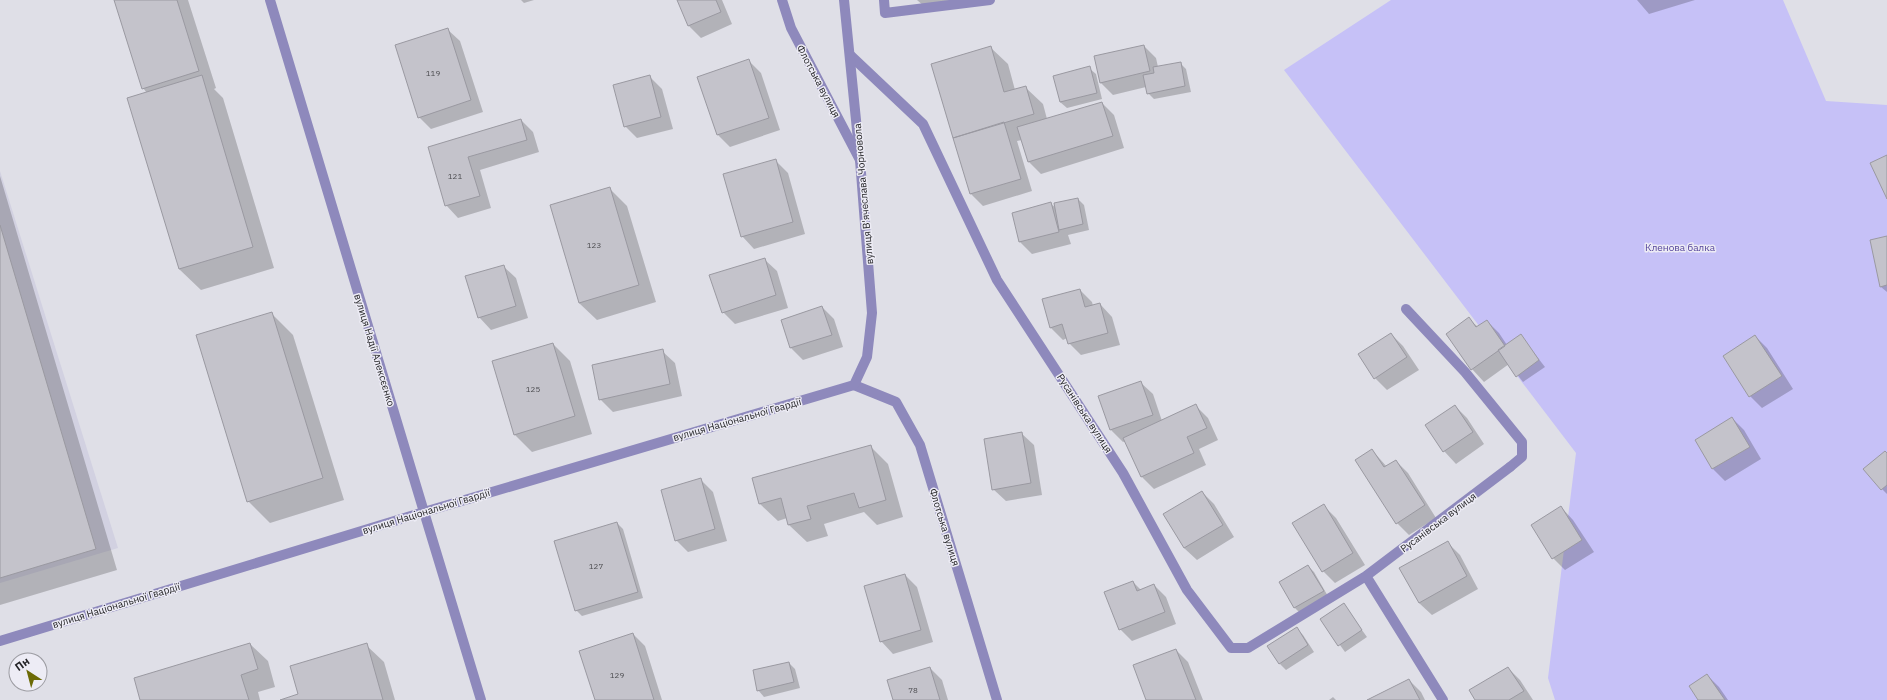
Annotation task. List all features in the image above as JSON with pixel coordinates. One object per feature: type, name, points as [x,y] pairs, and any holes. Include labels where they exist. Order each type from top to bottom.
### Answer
[{"type":"street","name":"вулиця Надії Алексєєнко","points":[[270,0],[481,700]]},
{"type":"street","name":"Флотська вулиця","points":[[782,0],[791,28],[860,160]]},
{"type":"street","name":"вулиця В'ячеслава Чорновола","points":[[844,0],[860,160],[872,313],[867,357],[854,385]]},
{"type":"street","points":[[884,0],[885,13],[990,0]]},
{"type":"street","name":"Русанівська вулиця","points":[[850,55],[923,124],[997,280],[1123,472],[1187,590],[1231,648],[1248,648],[1366,576],[1522,457],[1522,442],[1465,372],[1406,309]]},
{"type":"street","name":"вулиця Національної Гвардії","points":[[0,641],[424,512],[854,385]]},
{"type":"street","name":"Флотська вулиця","points":[[854,385],[896,402],[920,445],[997,700]]},
{"type":"street","points":[[1366,576],[1443,700]]},
{"type":"shaded area","points":[[0,171],[118,548],[0,583]]},
{"type":"green space","name":"Кленова балка","points":[[1391,0],[1783,0],[1826,101],[1887,105],[1887,700],[1555,700],[1548,678],[1576,453],[1284,70]]},
{"type":"building","points":[[114,0],[177,0],[199,71],[142,89]]},
{"type":"building","points":[[677,0],[716,0],[721,12],[688,26]]},
{"type":"building","points":[[448,28],[471,100],[418,118],[395,45]]},
{"type":"building","points":[[1144,45],[1150,71],[1100,83],[1094,56]]},
{"type":"building","points":[[991,46],[1004,92],[1026,86],[1034,114],[953,138],[931,64]]},
{"type":"building","points":[[749,59],[769,118],[717,135],[697,77]]},
{"type":"building","points":[[1181,62],[1185,86],[1147,94],[1143,75],[1154,73],[1153,67]]},
{"type":"building","points":[[1090,66],[1097,93],[1060,102],[1053,76]]},
{"type":"building","points":[[202,75],[253,247],[179,269],[127,98]]},
{"type":"building","points":[[650,75],[661,117],[624,127],[613,85]]},
{"type":"building","points":[[1102,102],[1113,136],[1028,162],[1017,127]]},
{"type":"building","points":[[521,119],[527,140],[468,157],[480,196],[445,206],[428,147]]},
{"type":"building","points":[[1004,122],[1021,179],[970,194],[953,138]]},
{"type":"building","points":[[1887,155],[1887,199],[1870,163]]},
{"type":"building","points":[[776,159],[793,222],[741,237],[723,174]]},
{"type":"building","points":[[610,187],[639,285],[579,303],[550,205]]},
{"type":"building","points":[[1078,198],[1083,224],[1059,230],[1054,203]]},
{"type":"building","points":[[1051,202],[1059,232],[1019,242],[1012,213]]},
{"type":"building","points":[[0,225],[96,549],[0,578]]},
{"type":"building","points":[[1887,236],[1887,285],[1880,287],[1870,240]]},
{"type":"building","points":[[765,258],[776,295],[722,313],[709,275]]},
{"type":"building","points":[[504,265],[516,306],[478,318],[465,276]]},
{"type":"building","points":[[1080,289],[1085,307],[1100,303],[1108,333],[1068,344],[1062,324],[1050,328],[1042,299]]},
{"type":"building","points":[[822,306],[832,335],[790,348],[781,320]]},
{"type":"building","points":[[272,312],[323,478],[247,502],[196,335]]},
{"type":"building","points":[[1469,317],[1476,327],[1487,320],[1505,346],[1471,370],[1446,334]]},
{"type":"building","points":[[1391,333],[1407,357],[1374,379],[1358,354]]},
{"type":"building","points":[[1521,334],[1539,360],[1516,377],[1498,350]]},
{"type":"building","points":[[1755,335],[1782,376],[1749,397],[1723,356]]},
{"type":"building","points":[[553,343],[575,416],[514,435],[492,361]]},
{"type":"building","points":[[663,349],[670,384],[599,400],[592,365]]},
{"type":"building","points":[[1141,381],[1153,415],[1110,430],[1098,396]]},
{"type":"building","points":[[1196,404],[1207,428],[1187,437],[1194,453],[1141,477],[1123,438]]},
{"type":"building","points":[[1455,405],[1473,432],[1443,452],[1425,425]]},
{"type":"building","points":[[1732,417],[1750,447],[1712,469],[1695,440]]},
{"type":"building","points":[[1022,432],[1031,483],[992,490],[984,439]]},
{"type":"building","points":[[871,445],[886,500],[859,508],[854,493],[807,506],[811,519],[788,525],[781,498],[759,504],[752,478]]},
{"type":"building","points":[[1372,449],[1384,467],[1396,460],[1425,505],[1396,524],[1355,460]]},
{"type":"building","points":[[1885,451],[1887,453],[1887,485],[1881,490],[1863,469]]},
{"type":"building","points":[[701,478],[715,529],[675,541],[661,490]]},
{"type":"building","points":[[1202,491],[1223,525],[1184,548],[1163,514]]},
{"type":"building","points":[[1324,504],[1353,553],[1322,572],[1292,523]]},
{"type":"building","points":[[1561,506],[1582,540],[1552,559],[1531,525]]},
{"type":"building","points":[[617,522],[638,592],[575,611],[554,541]]},
{"type":"building","points":[[1448,541],[1467,576],[1419,603],[1399,568]]},
{"type":"building","points":[[1308,565],[1324,591],[1294,608],[1279,582]]},
{"type":"building","points":[[905,574],[921,630],[880,642],[864,586]]},
{"type":"building","points":[[1133,581],[1137,591],[1154,584],[1165,612],[1119,630],[1104,592]]},
{"type":"building","points":[[1344,603],[1362,630],[1338,646],[1320,619]]},
{"type":"building","points":[[1297,627],[1308,645],[1279,664],[1267,646]]},
{"type":"building","points":[[633,633],[654,700],[595,700],[579,651]]},
{"type":"building","points":[[250,643],[258,669],[241,675],[249,700],[140,700],[134,678]]},
{"type":"building","points":[[367,643],[383,700],[280,700],[298,694],[290,666]]},
{"type":"building","points":[[1176,649],[1196,700],[1146,700],[1133,665]]},
{"type":"building","points":[[789,662],[794,682],[757,691],[753,670]]},
{"type":"building","points":[[930,667],[940,700],[893,700],[887,680]]},
{"type":"building","points":[[1508,667],[1524,691],[1509,700],[1475,700],[1469,690]]},
{"type":"building","points":[[1707,674],[1725,700],[1698,700],[1689,686]]},
{"type":"building","points":[[1409,679],[1420,700],[1367,700]]}]
